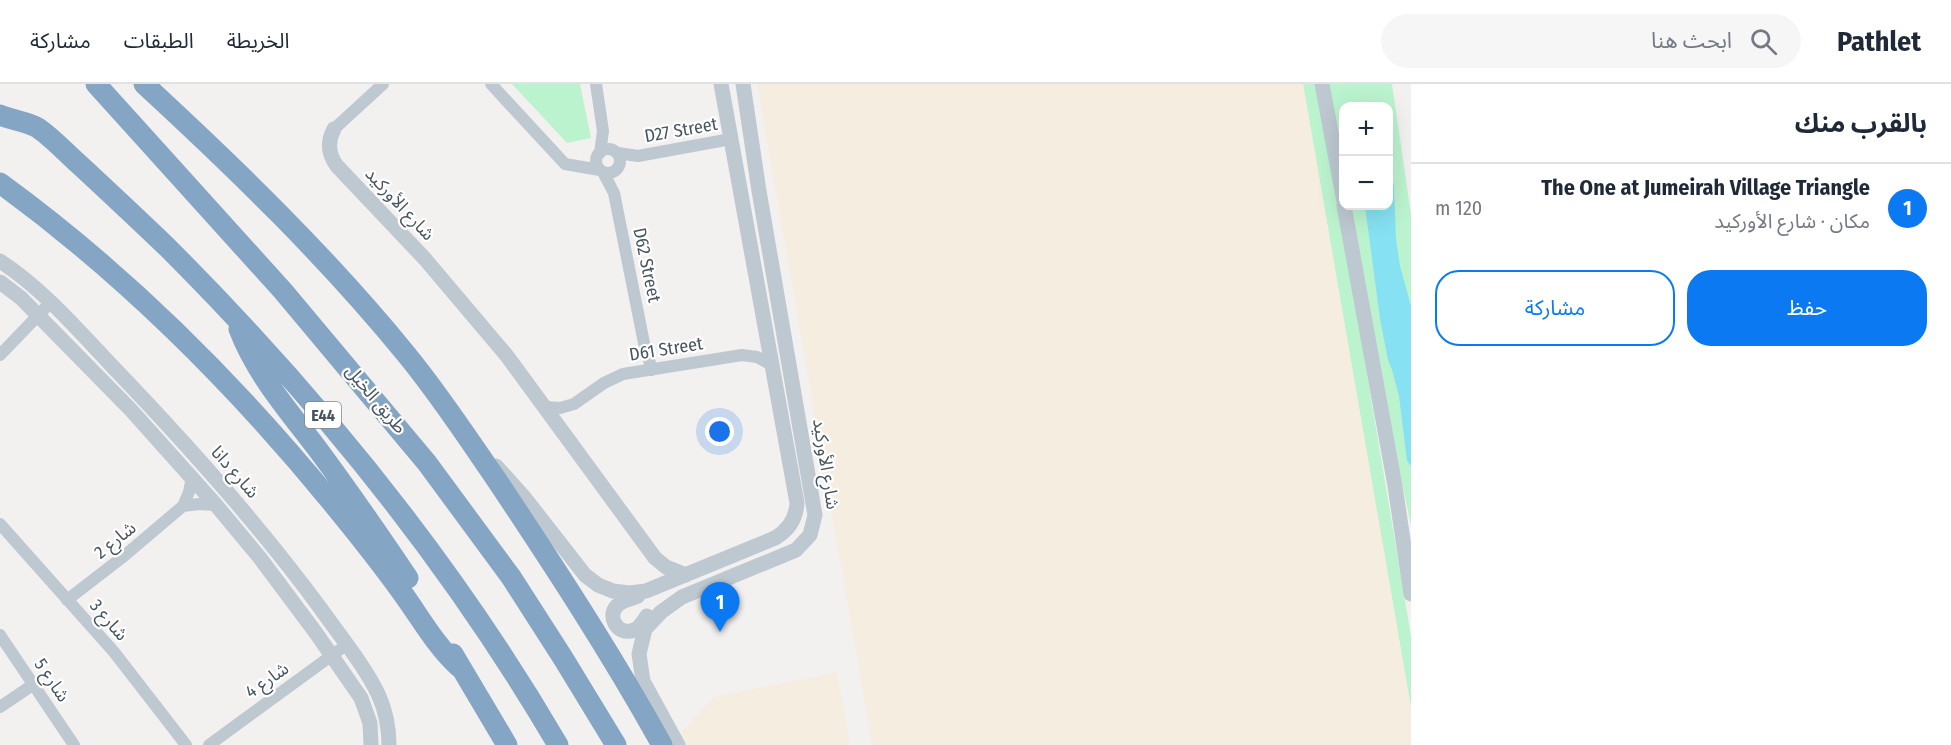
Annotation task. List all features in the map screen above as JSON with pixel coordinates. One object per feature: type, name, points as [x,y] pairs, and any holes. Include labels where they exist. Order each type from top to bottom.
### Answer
[{"type":"highway","name":"طريق الخيل","points":[[96,84],[283,291],[428,463],[511,577],[616,745]]},
{"type":"highway","points":[[144,84],[239,174],[326,264],[405,352],[475,446],[579,604],[662,745]]},
{"type":"highway","name":"E44","points":[[0,115],[37,127],[146,227],[235,317],[328,420],[405,516],[493,641],[558,745]]},
{"type":"highway","points":[[0,183],[91,254],[147,305],[231,388],[333,503],[396,585],[434,640],[459,667]]},
{"type":"highway","points":[[235,317],[252,359],[268,384],[374,526],[415,590],[507,745]]},
{"type":"street","points":[[334,129],[383,84]]},
{"type":"street","points":[[491,84],[562,162],[573,167],[579,166],[606,149],[617,159]]},
{"type":"street","points":[[596,84],[603,131],[617,159]]},
{"type":"street","name":"شارع الأوركيد","points":[[475,446],[516,488],[579,569],[605,589],[621,593],[654,588],[775,538],[787,530],[795,517],[797,503],[770,364],[722,84]]},
{"type":"street","name":"شارع الأوركيد","points":[[678,745],[643,681],[639,654],[645,629],[652,620],[682,597],[796,550],[804,543],[814,525],[815,507],[759,191],[743,84]]},
{"type":"street","points":[[1322,84],[1339,177]]},
{"type":"street","name":"شارع الأوركيد","points":[[334,129],[329,139],[329,151],[337,166],[453,291],[546,407],[655,558],[666,567],[686,575]]},
{"type":"street","points":[[602,171],[597,164],[603,131]]},
{"type":"street","points":[[731,139],[741,148],[748,178],[759,191]]},
{"type":"street","name":"D27 Street","points":[[617,159],[731,139]]},
{"type":"street","points":[[579,166],[610,173],[617,159]]},
{"type":"street","name":"D62 Street","points":[[617,159],[614,193],[644,343],[642,360],[648,370]]},
{"type":"street","name":"D62 Street","points":[[602,171],[614,193]]},
{"type":"street","points":[[1345,210],[1395,486],[1411,594]]},
{"type":"street","name":"شارع دانا","points":[[0,261],[50,303],[135,390],[288,565],[346,645],[378,695],[386,718],[388,745]]},
{"type":"street","name":"شارع دانا","points":[[0,282],[39,315],[123,402],[216,504],[289,595],[365,706],[370,723],[371,745]]},
{"type":"street","points":[[0,355],[50,303]]},
{"type":"street","name":"D61 Street","points":[[546,407],[560,408],[574,404],[614,378],[648,370],[742,355],[757,357],[770,364]]},
{"type":"street","points":[[563,430],[574,404]]},
{"type":"street","points":[[192,477],[183,506],[216,504]]},
{"type":"street","name":"شارع 2","points":[[67,600],[183,506]]},
{"type":"street","name":"شارع 3","points":[[0,524],[114,652],[186,745]]},
{"type":"street","points":[[654,588],[616,607],[613,618],[619,628],[626,631],[634,630],[656,607],[669,600],[682,597]]},
{"type":"street","name":"شارع 5","points":[[0,635],[74,745]]},
{"type":"street","name":"شارع 4","points":[[209,745],[346,645]]},
{"type":"street","points":[[0,707],[34,684]]},
{"type":"green space","points":[[512,84],[580,84],[591,138],[567,143]]},
{"type":"green space","points":[[1303,84],[1318,84],[1411,636],[1411,708]]},
{"type":"green space","points":[[1328,84],[1392,84],[1411,214],[1411,525],[1391,432],[1350,210],[1393,210],[1393,102],[1339,102],[1339,150]]},
{"type":"sand","points":[[757,84],[1303,84],[1411,708],[1411,745],[872,745]]},
{"type":"sand","points":[[837,672],[850,745],[676,745],[673,741],[714,697]]},
{"type":"water","points":[[1393,182],[1396,239],[1400,266],[1411,306],[1411,466],[1407,461],[1399,396],[1388,360],[1380,319],[1366,210],[1393,210]]},
{"type":"place","name":"The One at Jumeirah Village Triangle","points":[[720,632]]}]
